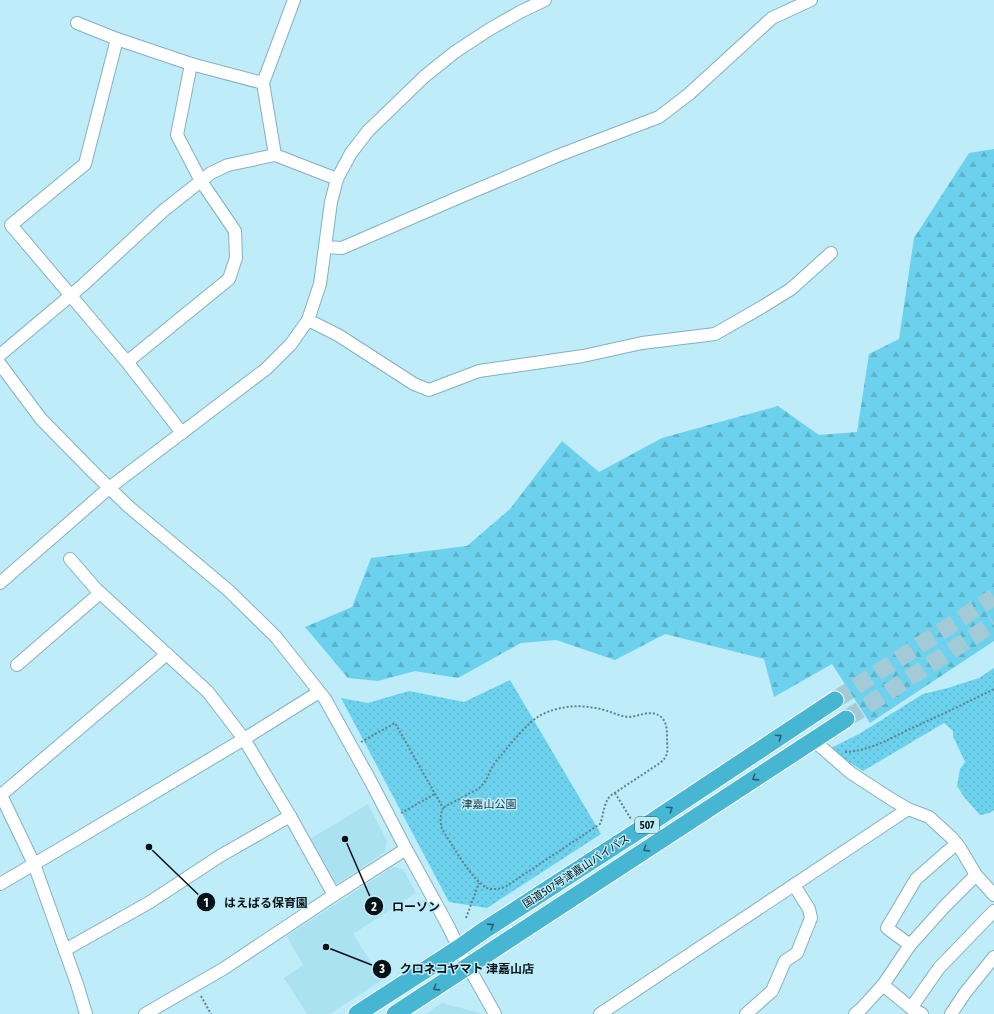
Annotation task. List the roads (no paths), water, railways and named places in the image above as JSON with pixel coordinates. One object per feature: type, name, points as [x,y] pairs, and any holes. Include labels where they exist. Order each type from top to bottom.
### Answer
[{"type":"highway","name":"国道507号津嘉山バイパス","points":[[357,1014],[647,825],[835,700]]},
{"type":"highway","name":"国道507号津嘉山バイパス","points":[[395,1014],[846,719]]},
{"type":"street","points":[[275,155],[263,83],[294,0]]},
{"type":"street","points":[[0,583],[109,488],[266,370],[291,344],[308,320],[320,284],[331,202],[337,179],[351,153],[368,131],[426,76],[455,52],[490,29],[545,0]]},
{"type":"street","points":[[325,247],[342,248],[557,156],[659,117],[689,94],[772,18],[811,0]]},
{"type":"street","points":[[77,24],[116,39],[191,64],[263,83]]},
{"type":"street","points":[[116,39],[85,164],[11,225],[127,362],[182,433]]},
{"type":"street","points":[[127,362],[229,280],[236,258],[235,231],[201,181],[177,135],[191,64]]},
{"type":"street","points":[[0,355],[70,296],[163,211],[210,173],[228,165],[275,155],[337,179]]},
{"type":"street","points":[[308,320],[338,335],[414,384],[429,390],[479,371],[583,356],[642,343],[715,334],[791,289],[831,252]]},
{"type":"street","points":[[0,364],[41,420],[129,507],[233,595],[276,637],[325,698],[367,773],[468,966],[495,1014]]},
{"type":"street","points":[[70,559],[100,593],[208,692],[244,739],[290,816],[334,895]]},
{"type":"street","points":[[17,665],[100,593]]},
{"type":"street","points":[[86,1014],[77,984],[34,864],[1,795],[167,654]]},
{"type":"street","points":[[0,884],[244,739],[319,692]]},
{"type":"street","points":[[813,740],[851,774],[908,809],[929,817],[952,838],[976,875],[994,895]]},
{"type":"street","points":[[600,1014],[908,809]]},
{"type":"street","points":[[65,950],[150,902],[220,856],[290,816]]},
{"type":"street","points":[[910,945],[887,928],[916,879],[956,844]]},
{"type":"street","points":[[145,1014],[223,969],[406,849]]},
{"type":"street","points":[[855,1014],[883,985],[910,945],[944,906],[976,875]]},
{"type":"street","points":[[746,1014],[772,991],[785,960],[797,953],[811,918],[810,909],[794,885]]},
{"type":"street","points":[[883,985],[916,1012],[939,968],[994,911]]},
{"type":"street","points":[[951,1014],[965,993],[994,957]]},
{"type":"tunnel","points":[[835,700],[994,597]]},
{"type":"tunnel","points":[[846,719],[994,623]]},
{"type":"place","name":"ローソン","points":[[345,839]]},
{"type":"place","name":"はえばる保育園","points":[[149,847]]},
{"type":"place","name":"クロネコヤマト 津嘉山店","points":[[326,947]]},
{"type":"park label","name":"津嘉山公園","points":[[489,804]]}]
